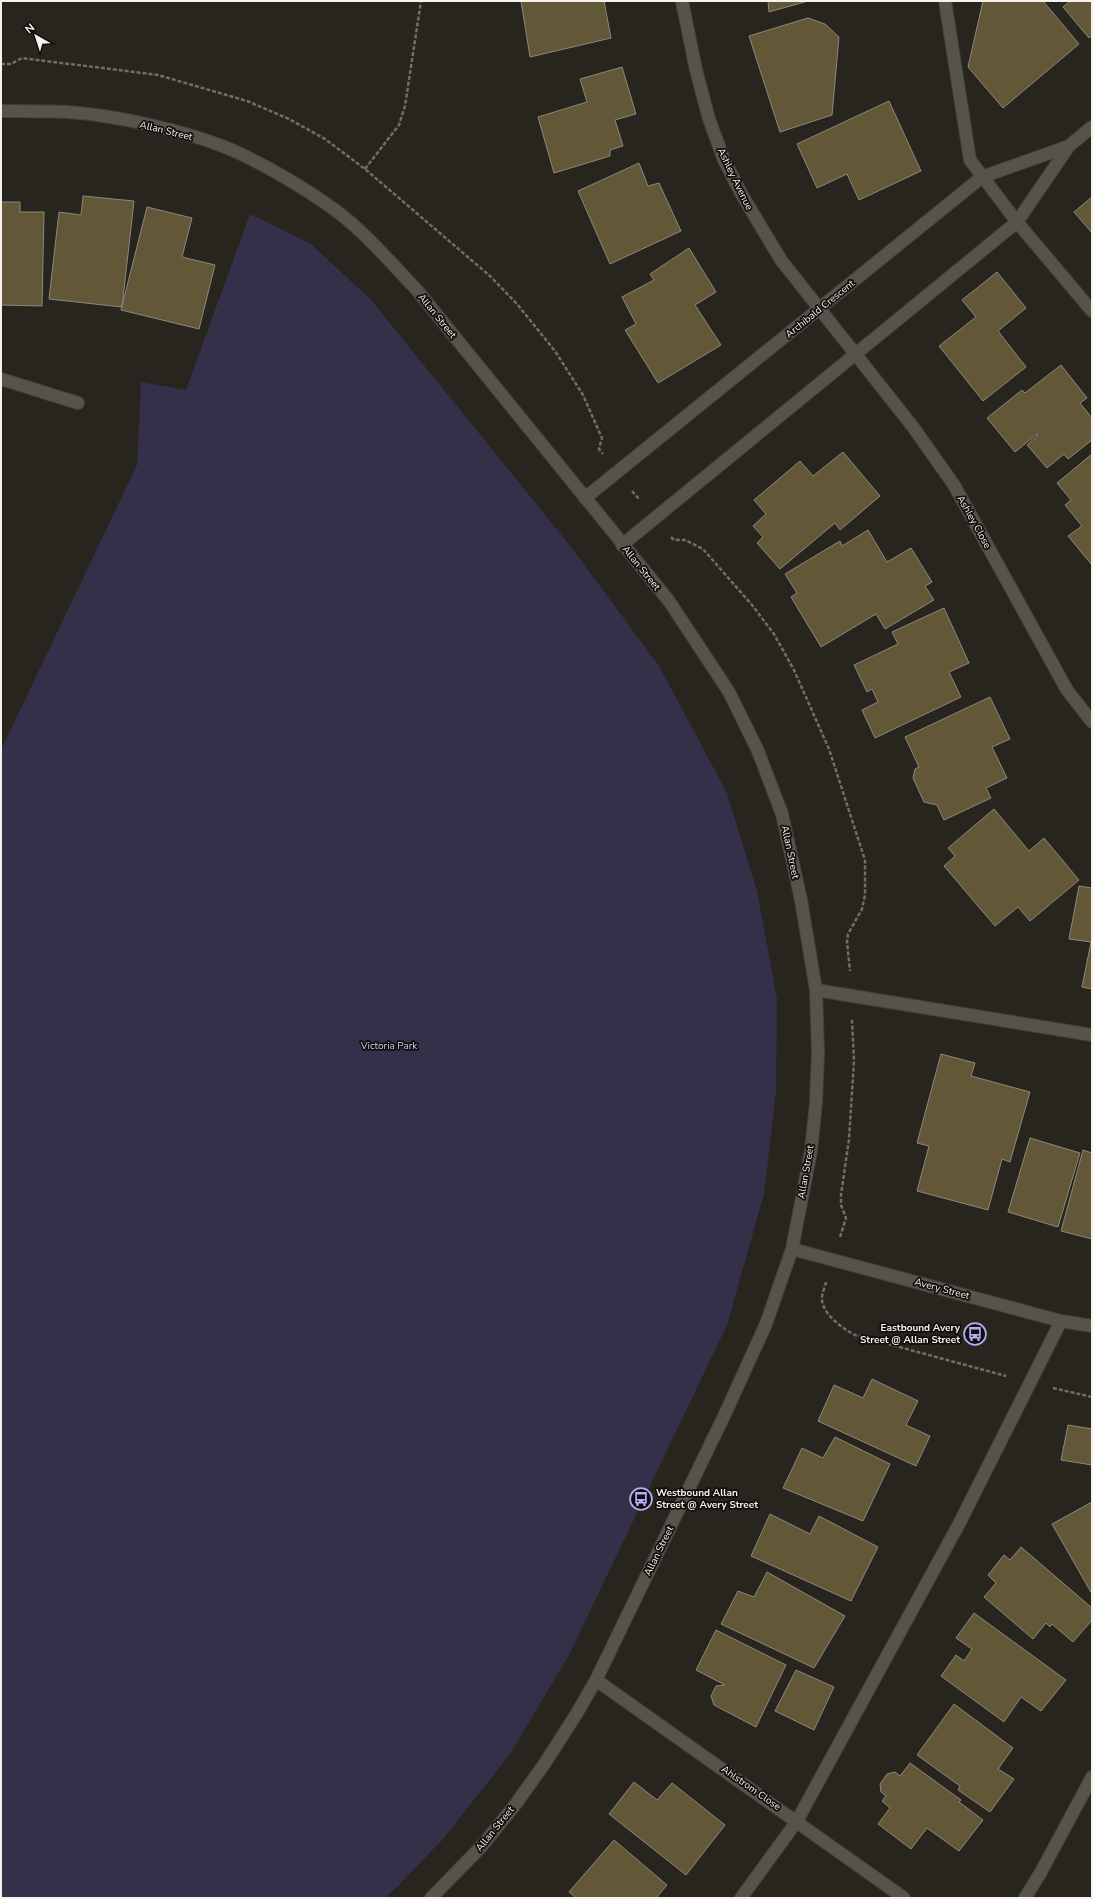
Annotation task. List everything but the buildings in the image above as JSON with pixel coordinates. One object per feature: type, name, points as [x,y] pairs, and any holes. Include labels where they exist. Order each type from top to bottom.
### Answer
[{"type":"street","name":"Ashley Avenue","points":[[682,1],[693,57],[707,112],[724,160],[759,225],[781,260],[839,334]]},
{"type":"street","points":[[945,1],[970,160],[1017,222],[1092,311]]},
{"type":"street","name":"Allan Street","points":[[1,111],[69,112],[123,120],[174,131],[225,147],[282,176],[336,211],[373,244],[416,289],[622,545],[669,601],[729,692],[758,751],[782,814],[801,900],[816,990],[818,1052],[816,1102],[811,1151],[792,1249],[766,1324],[744,1373],[596,1680],[545,1763],[515,1805],[481,1847],[431,1898]]},
{"type":"street","name":"Archibald Crescent","points":[[622,545],[1017,222],[1069,146],[1092,127]]},
{"type":"street","name":"Archibald Crescent","points":[[585,498],[982,177],[1069,146]]},
{"type":"street","name":"Ashley Close","points":[[839,334],[913,427],[954,485],[1067,690],[1092,722]]},
{"type":"street","points":[[1,379],[78,403]]},
{"type":"street","points":[[816,990],[1092,1035]]},
{"type":"street","name":"Avery Street","points":[[792,1249],[1061,1320],[1092,1326]]},
{"type":"street","points":[[741,1898],[797,1821],[959,1524],[1061,1320]]},
{"type":"street","name":"Ahlstrom Close","points":[[596,1680],[904,1898]]},
{"type":"street","points":[[1025,1898],[1041,1872],[1092,1777]]},
{"type":"path","points":[[365,169],[399,125],[405,106],[421,1]]},
{"type":"path","points":[[1,64],[11,64]]},
{"type":"path","points":[[599,449],[674,540],[685,540],[703,550],[752,605],[770,628],[794,670],[829,749],[855,826],[865,867],[865,895],[862,909],[848,934],[847,942],[854,1061],[849,1139],[841,1195],[841,1205],[846,1218]]},
{"type":"path","points":[[822,1298],[823,1305],[843,1330],[855,1335],[1030,1383],[1092,1397]]},
{"type":"green space","name":"Victoria Park","points":[[250,214],[311,244],[372,301],[568,543],[659,666],[727,793],[757,891],[777,999],[776,1092],[764,1194],[727,1325],[568,1657],[510,1754],[444,1838],[385,1898],[1,1898],[1,750],[137,465],[141,382],[186,390]]},
{"type":"place","name":"Eastbound Avery Street @ Allan Street","points":[[975,1334]]},
{"type":"place","name":"Westbound Allan Street @ Avery Street","points":[[641,1499]]}]
